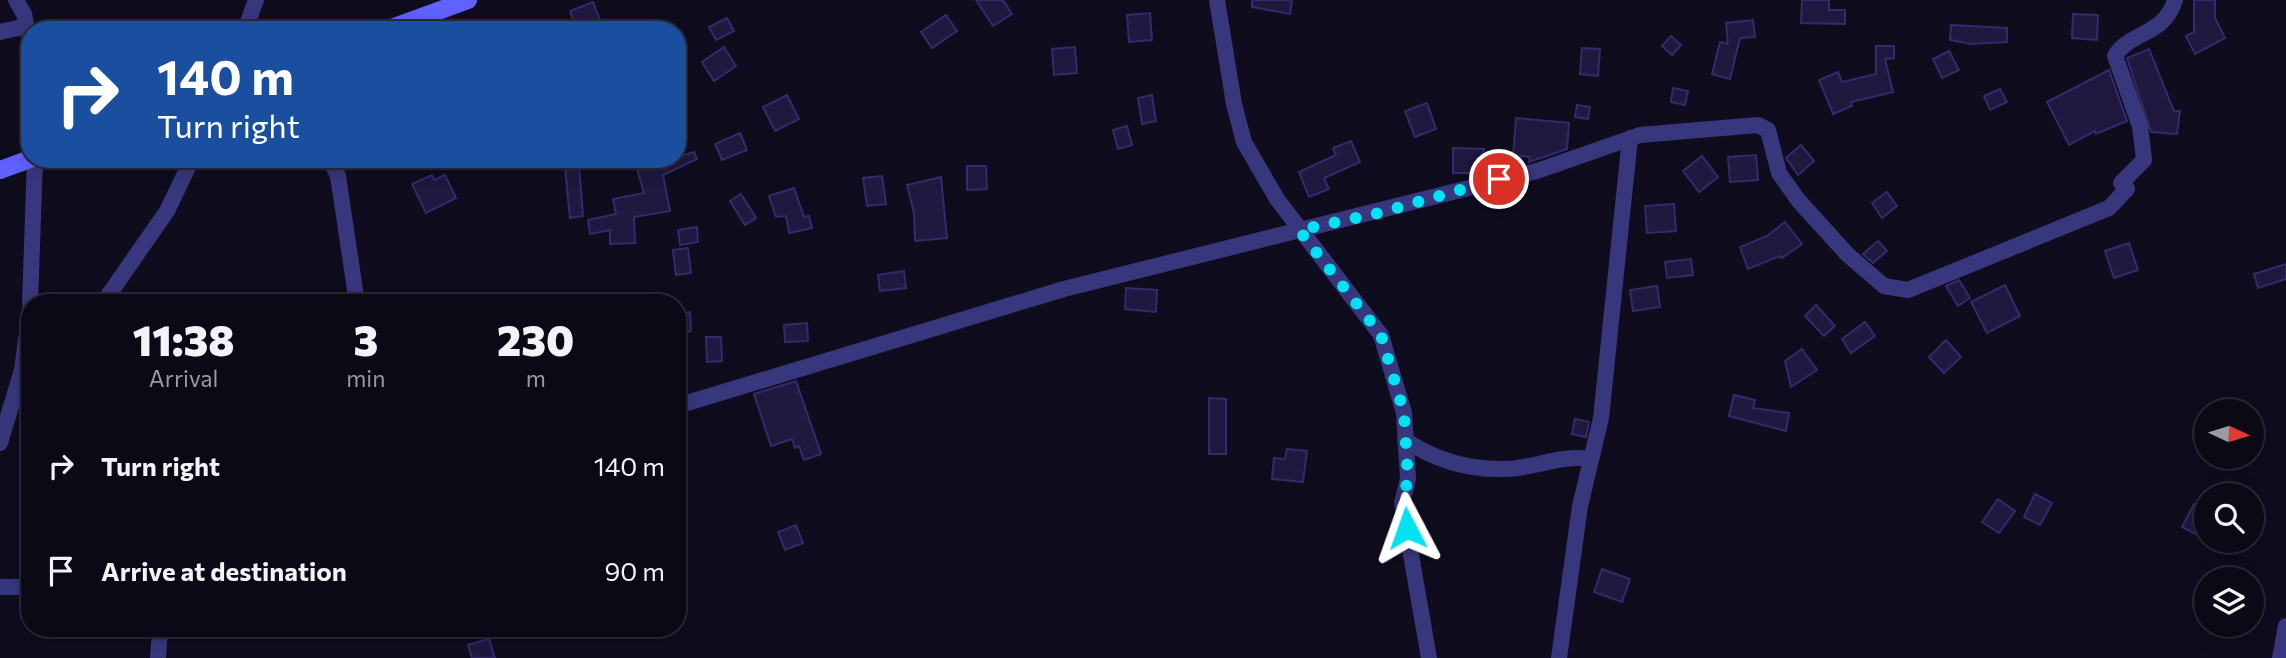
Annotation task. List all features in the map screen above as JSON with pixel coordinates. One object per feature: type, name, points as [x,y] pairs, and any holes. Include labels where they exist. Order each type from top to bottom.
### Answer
[{"type":"street","points":[[16,0],[25,21]]},
{"type":"street","points":[[248,21],[256,0]]},
{"type":"street","points":[[411,21],[468,0]]},
{"type":"street","points":[[1217,0],[1234,104],[1244,142],[1277,199],[1299,230],[1381,335],[1404,413],[1408,479],[1402,503],[1429,658]]},
{"type":"street","points":[[686,403],[1064,289],[1299,230],[1375,214],[1480,183],[1537,171],[1630,138],[1723,127],[1758,125],[1768,130],[1779,173],[1798,200],[1847,254],[1875,278],[1895,290],[1908,290],[2027,239],[2109,208],[2127,189],[2121,183],[2144,160],[2140,126],[2115,56],[2119,50],[2156,30],[2172,10],[2175,0]]},
{"type":"street","points":[[0,32],[21,34]]},
{"type":"street","points":[[1559,658],[1580,506],[1601,418],[1630,138]]},
{"type":"street","points":[[0,170],[21,162]]},
{"type":"street","points":[[30,294],[35,168]]},
{"type":"street","points":[[109,294],[167,211],[188,168]]},
{"type":"street","points":[[334,168],[338,176],[356,294]]},
{"type":"street","points":[[0,443],[21,382]]},
{"type":"street","points":[[1405,440],[1440,461],[1505,469],[1571,456],[1591,458]]},
{"type":"street","points":[[0,587],[21,587]]},
{"type":"street","points":[[2280,658],[2286,628]]},
{"type":"street","points":[[158,658],[159,637]]},
{"type":"building","points":[[976,0],[1003,0],[1012,14],[993,26]]},
{"type":"building","points":[[1252,0],[1292,0],[1290,14],[1252,7]]},
{"type":"building","points":[[1802,0],[1829,0],[1829,10],[1845,10],[1845,24],[1801,23]]},
{"type":"building","points":[[2194,0],[2215,0],[2215,18],[2225,38],[2195,54],[2186,36],[2194,32]]},
{"type":"building","points":[[593,2],[600,21],[574,21],[570,11]]},
{"type":"building","points":[[1150,13],[1152,40],[1129,42],[1127,15]]},
{"type":"building","points":[[2073,14],[2098,15],[2097,40],[2072,38]]},
{"type":"building","points":[[946,15],[957,31],[932,48],[921,32]]},
{"type":"building","points":[[727,18],[734,31],[716,40],[709,27]]},
{"type":"building","points":[[1753,20],[1755,37],[1740,38],[1730,79],[1712,74],[1720,42],[1728,44],[1726,23]]},
{"type":"building","points":[[1951,25],[2007,28],[2007,42],[1971,44],[1950,40]]},
{"type":"building","points":[[1671,36],[1681,45],[1672,55],[1662,46]]},
{"type":"building","points":[[1876,46],[1894,46],[1894,58],[1885,59],[1893,92],[1851,102],[1852,106],[1833,114],[1819,80],[1838,72],[1842,82],[1876,74]]},
{"type":"building","points":[[724,47],[736,66],[714,81],[702,62]]},
{"type":"building","points":[[1075,47],[1077,73],[1054,75],[1052,49]]},
{"type":"building","points":[[1582,48],[1600,49],[1598,76],[1580,74]]},
{"type":"building","points":[[2149,49],[2174,111],[2180,111],[2177,134],[2151,132],[2127,58]]},
{"type":"building","points":[[1949,51],[1959,70],[1942,78],[1933,59]]},
{"type":"building","points":[[2109,70],[2127,121],[2096,134],[2095,131],[2069,145],[2047,102]]},
{"type":"building","points":[[1673,88],[1688,91],[1685,105],[1671,102]]},
{"type":"building","points":[[2000,89],[2007,102],[1990,110],[1984,96]]},
{"type":"building","points":[[787,95],[799,119],[775,131],[763,107]]},
{"type":"building","points":[[1152,95],[1156,121],[1142,124],[1138,98]]},
{"type":"building","points":[[1427,103],[1436,129],[1415,137],[1405,111]]},
{"type":"building","points":[[1577,105],[1590,107],[1588,119],[1575,117]]},
{"type":"building","points":[[1516,118],[1569,123],[1567,149],[1529,162],[1530,157],[1513,155]]},
{"type":"building","points":[[1127,126],[1132,145],[1118,149],[1113,130]]},
{"type":"building","points":[[740,133],[747,150],[722,160],[715,144]]},
{"type":"building","points":[[1351,141],[1360,162],[1324,178],[1329,189],[1309,197],[1299,172],[1336,155],[1333,148]]},
{"type":"building","points":[[1801,145],[1814,161],[1798,175],[1786,158]]},
{"type":"building","points":[[1453,148],[1484,149],[1484,173],[1453,173]]},
{"type":"building","points":[[694,152],[697,159],[686,164],[686,154]]},
{"type":"building","points":[[1756,155],[1758,180],[1730,182],[1728,157]]},
{"type":"building","points":[[1702,156],[1718,177],[1699,192],[1683,171]]},
{"type":"building","points":[[967,166],[986,166],[987,189],[967,190]]},
{"type":"building","points":[[565,168],[579,168],[583,216],[570,218]]},
{"type":"building","points":[[678,168],[663,175],[670,211],[634,217],[635,243],[610,244],[610,230],[590,234],[588,220],[616,214],[613,199],[644,193],[637,169]]},
{"type":"building","points":[[432,175],[434,180],[445,175],[456,198],[426,213],[412,184]]},
{"type":"building","points":[[882,176],[886,204],[867,206],[863,178]]},
{"type":"building","points":[[941,177],[947,238],[915,241],[914,213],[907,185]]},
{"type":"building","points":[[794,188],[804,217],[809,216],[812,228],[789,233],[786,216],[776,217],[769,196]]},
{"type":"building","points":[[1887,192],[1897,206],[1882,218],[1872,203]]},
{"type":"building","points":[[741,194],[756,218],[745,225],[730,201]]},
{"type":"building","points":[[1674,204],[1676,231],[1647,233],[1645,206]]},
{"type":"building","points":[[1785,222],[1802,244],[1782,258],[1780,256],[1748,269],[1740,247],[1767,236]]},
{"type":"building","points":[[697,227],[698,242],[680,245],[678,230]]},
{"type":"building","points":[[1878,241],[1887,251],[1873,263],[1863,254]]},
{"type":"building","points":[[2129,243],[2138,270],[2114,278],[2105,251]]},
{"type":"building","points":[[688,248],[691,273],[676,275],[673,250]]},
{"type":"building","points":[[1691,259],[1693,275],[1667,278],[1665,262]]},
{"type":"building","points":[[2286,264],[2286,279],[2258,288],[2254,274]]},
{"type":"building","points":[[904,271],[906,288],[880,291],[878,275]]},
{"type":"building","points":[[1959,280],[1970,298],[1958,306],[1946,286]]},
{"type":"building","points":[[2005,285],[2020,316],[1987,333],[1971,302]]},
{"type":"building","points":[[1657,286],[1660,307],[1633,311],[1630,290]]},
{"type":"building","points":[[1126,288],[1157,290],[1156,312],[1125,309]]},
{"type":"building","points":[[1816,305],[1835,326],[1824,336],[1805,316]]},
{"type":"building","points":[[690,312],[691,331],[686,332],[686,313]]},
{"type":"building","points":[[1865,322],[1875,336],[1851,353],[1842,339]]},
{"type":"building","points":[[807,323],[808,341],[785,342],[784,325]]},
{"type":"building","points":[[706,337],[721,337],[722,361],[707,362]]},
{"type":"building","points":[[1946,340],[1961,357],[1944,373],[1929,357]]},
{"type":"building","points":[[1802,349],[1817,370],[1791,387],[1785,361]]},
{"type":"building","points":[[796,381],[821,454],[804,460],[799,446],[795,448],[792,439],[771,446],[754,394]]},
{"type":"building","points":[[1734,395],[1755,400],[1753,408],[1789,413],[1786,431],[1729,416]]},
{"type":"building","points":[[1209,398],[1226,399],[1226,454],[1209,454]]},
{"type":"building","points":[[1575,419],[1589,422],[1586,437],[1572,434]]},
{"type":"building","points":[[1287,449],[1307,451],[1303,482],[1272,479],[1274,458],[1285,459]]},
{"type":"building","points":[[2035,494],[2052,503],[2040,525],[2024,517]]},
{"type":"building","points":[[1998,499],[2015,511],[1999,533],[1982,522]]},
{"type":"building","points":[[2194,504],[2194,533],[2182,527]]},
{"type":"building","points":[[796,525],[803,543],[785,550],[778,532]]},
{"type":"building","points":[[1602,569],[1630,579],[1622,602],[1594,592]]},
{"type":"building","points":[[489,639],[495,658],[472,658],[468,645]]},
{"type":"route","points":[[1407,528],[1402,503],[1408,479],[1404,413],[1381,335],[1352,293],[1316,254],[1299,230],[1375,214],[1499,179]]}]
